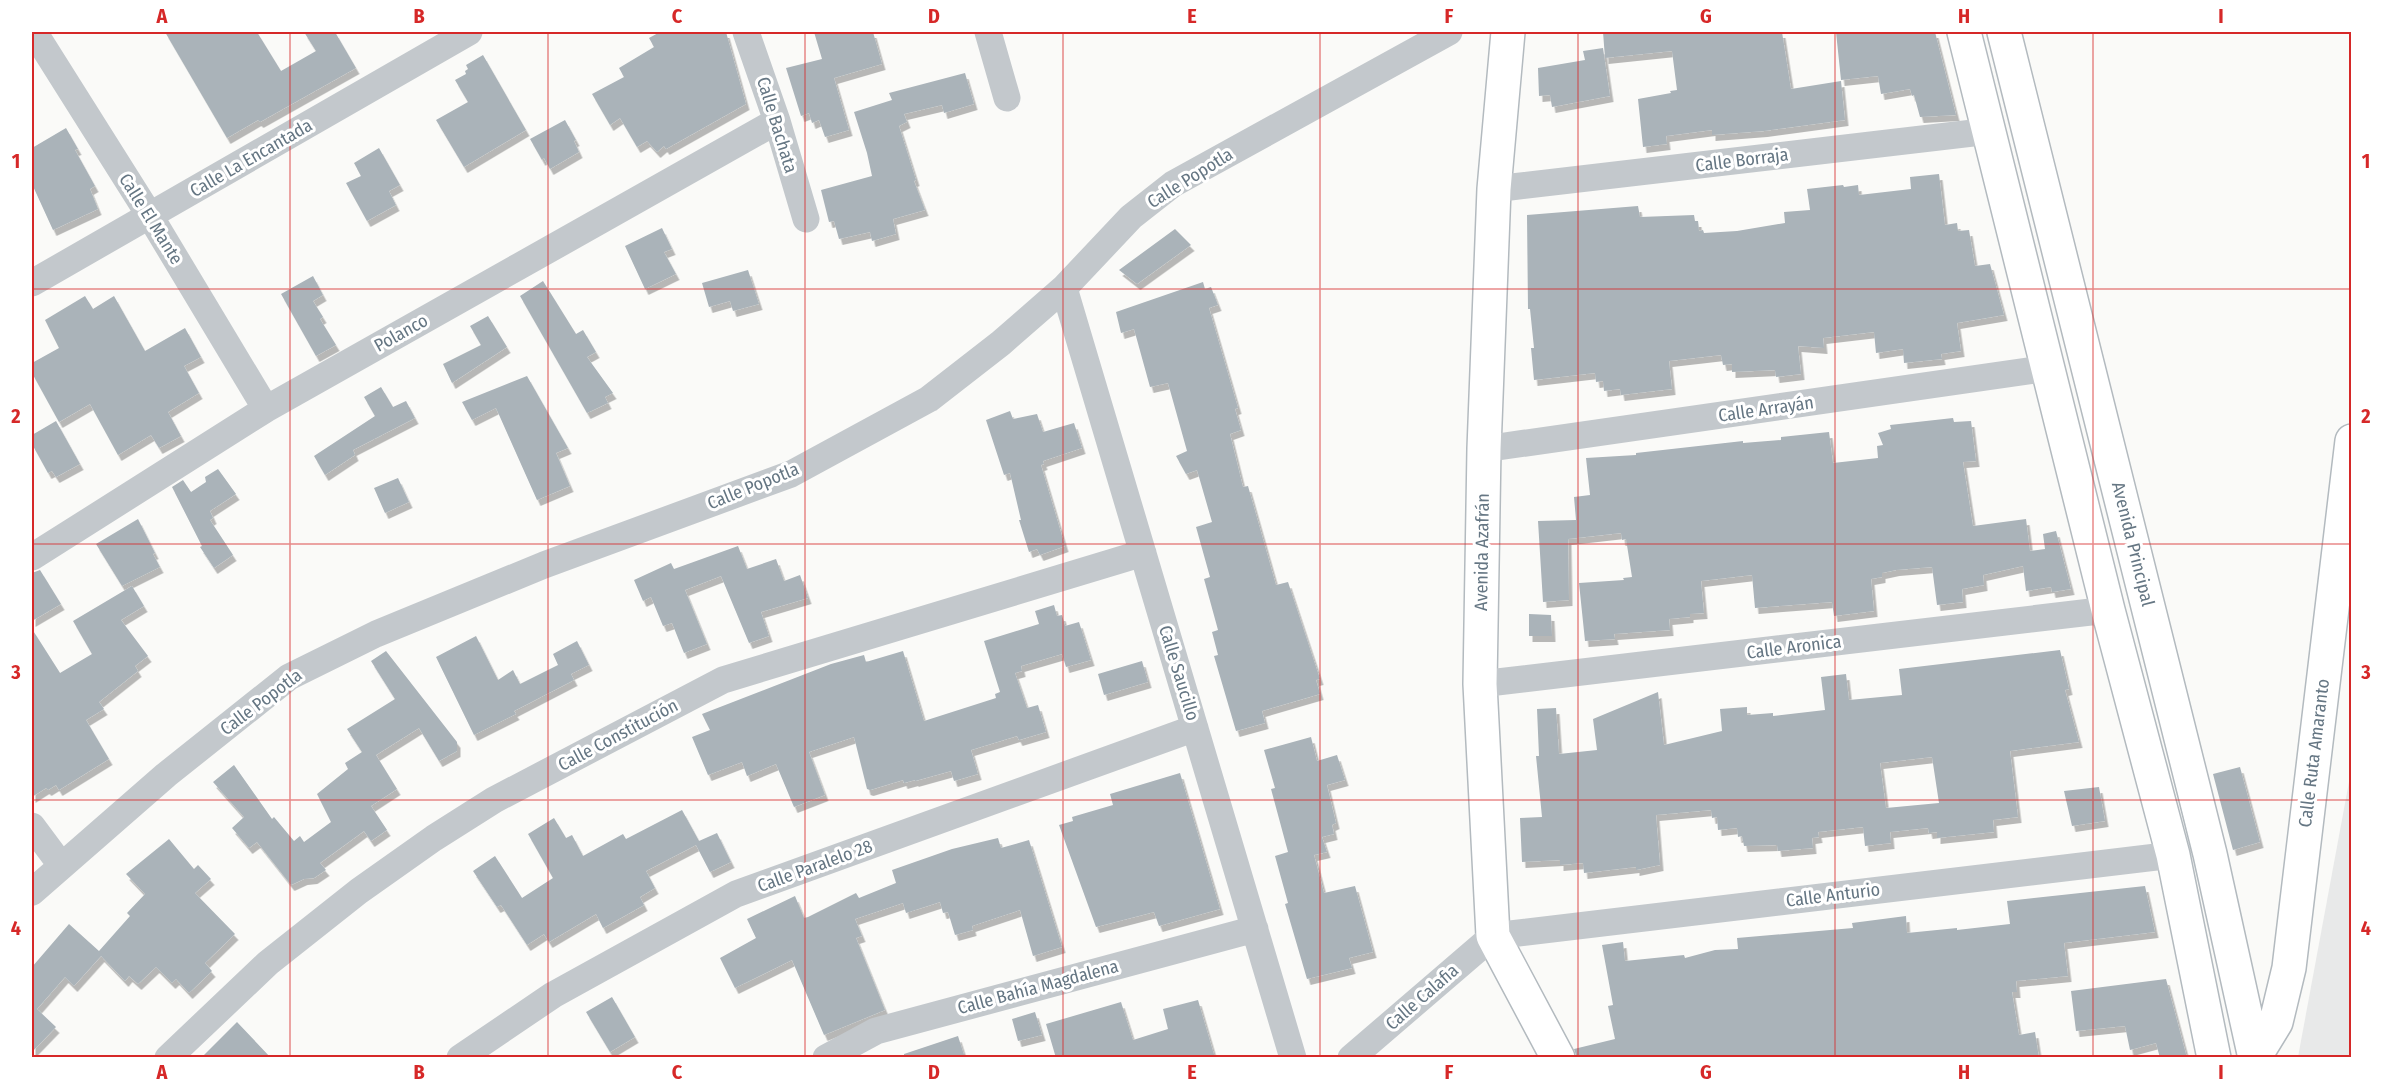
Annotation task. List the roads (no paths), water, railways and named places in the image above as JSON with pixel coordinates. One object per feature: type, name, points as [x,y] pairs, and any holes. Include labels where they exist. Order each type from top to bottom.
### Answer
[{"type":"street","name":"Calle El Mante","points":[[34,32],[150,216],[266,409]]},
{"type":"street","name":"Calle La Encantada","points":[[32,283],[469,32]]},
{"type":"street","name":"Calle Bachata","points":[[746,32],[777,121],[806,219]]},
{"type":"street","points":[[988,32],[1008,98]]},
{"type":"street","name":"Calle Popotla","points":[[32,892],[166,775],[289,677],[376,634],[544,565],[791,474],[929,399],[1000,343],[1064,288],[1131,217],[1173,184],[1449,32]]},
{"type":"street","name":"Avenida Azafrán","points":[[1508,32],[1494,189],[1484,449],[1480,684],[1493,936],[1558,1058]]},
{"type":"street","points":[[1964,32],[2108,610],[2173,855],[2214,1058]]},
{"type":"street","name":"Avenida Principal","points":[[2004,32],[2211,854],[2254,1057]]},
{"type":"street","name":"Polanco","points":[[32,556],[266,409],[777,121]]},
{"type":"street","name":"Calle Borraja","points":[[1494,189],[1990,131]]},
{"type":"street","name":"Calle Saucillo","points":[[1064,288],[1293,1058]]},
{"type":"street","name":"Calle Arrayán","points":[[1484,449],[2049,368]]},
{"type":"street","name":"Calle Ruta Amaranto","points":[[2254,1057],[2276,1023],[2289,968],[2352,441]]},
{"type":"street","name":"Calle Constitución","points":[[168,1058],[267,963],[359,891],[434,838],[494,800],[723,680],[1143,553]]},
{"type":"street","name":"Calle Aronica","points":[[1480,684],[2108,610]]},
{"type":"street","name":"Calle Paralelo 28","points":[[460,1058],[553,995],[736,894],[1195,728]]},
{"type":"street","points":[[32,826],[61,866]]},
{"type":"street","name":"Calle Anturio","points":[[1493,936],[2173,855]]},
{"type":"street","name":"Calle Bahía Magdalena","points":[[826,1058],[876,1031],[1255,929]]},
{"type":"street","name":"Calle Calafia","points":[[1351,1058],[1493,936]]}]
